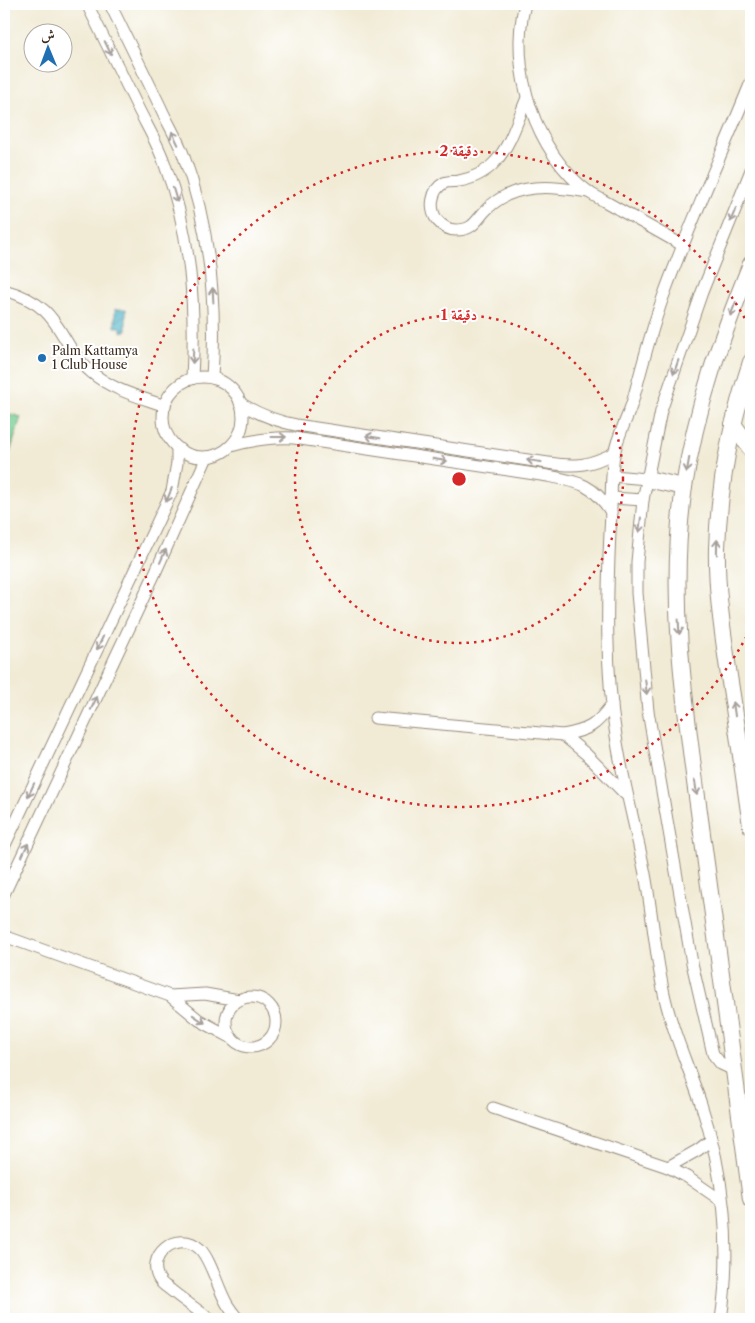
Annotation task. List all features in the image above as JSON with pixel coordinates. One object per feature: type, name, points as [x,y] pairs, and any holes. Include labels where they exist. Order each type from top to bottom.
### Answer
[{"type":"street","points":[[87,4],[165,164],[178,205],[187,248],[193,292],[192,379]]},
{"type":"street","points":[[110,4],[183,154],[199,206],[208,248],[213,292],[212,378]]},
{"type":"street","points":[[525,4],[522,14],[519,47],[522,80],[531,112],[546,142],[565,169],[589,192],[684,246]]},
{"type":"street","points":[[721,1319],[725,1294],[726,1256],[720,1180],[702,1105],[676,1038],[663,991],[647,889],[615,736],[607,639],[607,590],[614,453],[629,414],[647,346],[666,290],[751,82]]},
{"type":"street","points":[[527,98],[506,147],[495,162],[480,174],[462,181],[444,183],[435,192],[432,203],[434,215],[441,225],[452,230],[464,230],[475,224],[488,208],[506,195],[526,188],[547,187],[589,192]]},
{"type":"street","points":[[734,1070],[721,1064],[715,1058],[711,1048],[692,963],[648,711],[637,593],[637,554],[643,500],[661,411],[702,292],[751,170]]},
{"type":"street","points":[[751,264],[711,371],[696,426],[684,487],[678,583],[683,689],[751,1199]]},
{"type":"street","points":[[4,290],[24,296],[45,311],[61,332],[68,347],[90,372],[104,382],[164,406]]},
{"type":"street","points":[[751,362],[738,401],[727,449],[720,499],[717,549],[719,604],[751,826]]},
{"type":"street","points":[[212,378],[224,383],[234,392],[240,403],[243,418],[242,426],[240,433],[231,446],[224,452],[207,457],[191,455],[177,448],[170,439],[165,429],[163,418],[164,406],[168,397],[183,383],[192,379],[212,378]]},
{"type":"street","points":[[240,403],[270,418],[296,425],[562,465],[586,464],[601,460],[614,453]]},
{"type":"street","points":[[733,424],[751,449]]},
{"type":"street","points":[[231,446],[273,437],[294,438],[560,478],[587,486],[601,498],[611,512]]},
{"type":"street","points":[[4,847],[172,491],[176,470],[177,448]]},
{"type":"street","points":[[4,894],[152,580],[207,457]]},
{"type":"street","points":[[560,478],[562,465]]},
{"type":"street","points":[[613,476],[647,479],[684,487]]},
{"type":"street","points":[[612,498],[643,500]]},
{"type":"street","points":[[375,718],[563,735],[583,731],[600,720],[612,704]]},
{"type":"street","points":[[563,735],[586,754],[627,796]]},
{"type":"street","points":[[4,936],[170,996],[199,1020],[232,1038]]},
{"type":"street","points":[[170,996],[205,994],[239,1000],[249,997],[264,1001],[274,1014],[275,1025],[274,1031],[268,1040],[258,1046],[246,1046],[236,1042],[228,1032],[226,1017],[229,1010],[239,1000]]},
{"type":"street","points":[[493,1108],[668,1167],[688,1177],[722,1201]]},
{"type":"street","points":[[668,1167],[698,1150],[711,1140]]},
{"type":"street","points":[[209,1319],[161,1282],[156,1272],[156,1261],[161,1250],[170,1244],[181,1241],[192,1243],[201,1250],[226,1304],[238,1319]]},
{"type":"green space","points":[[4,412],[21,417],[4,472]]},
{"type":"water","points":[[115,309],[126,309],[126,331],[121,332],[121,327],[115,327]]},
{"type":"place","name":"Palm Kattamya 1 Club House","points":[[42,358]]}]
